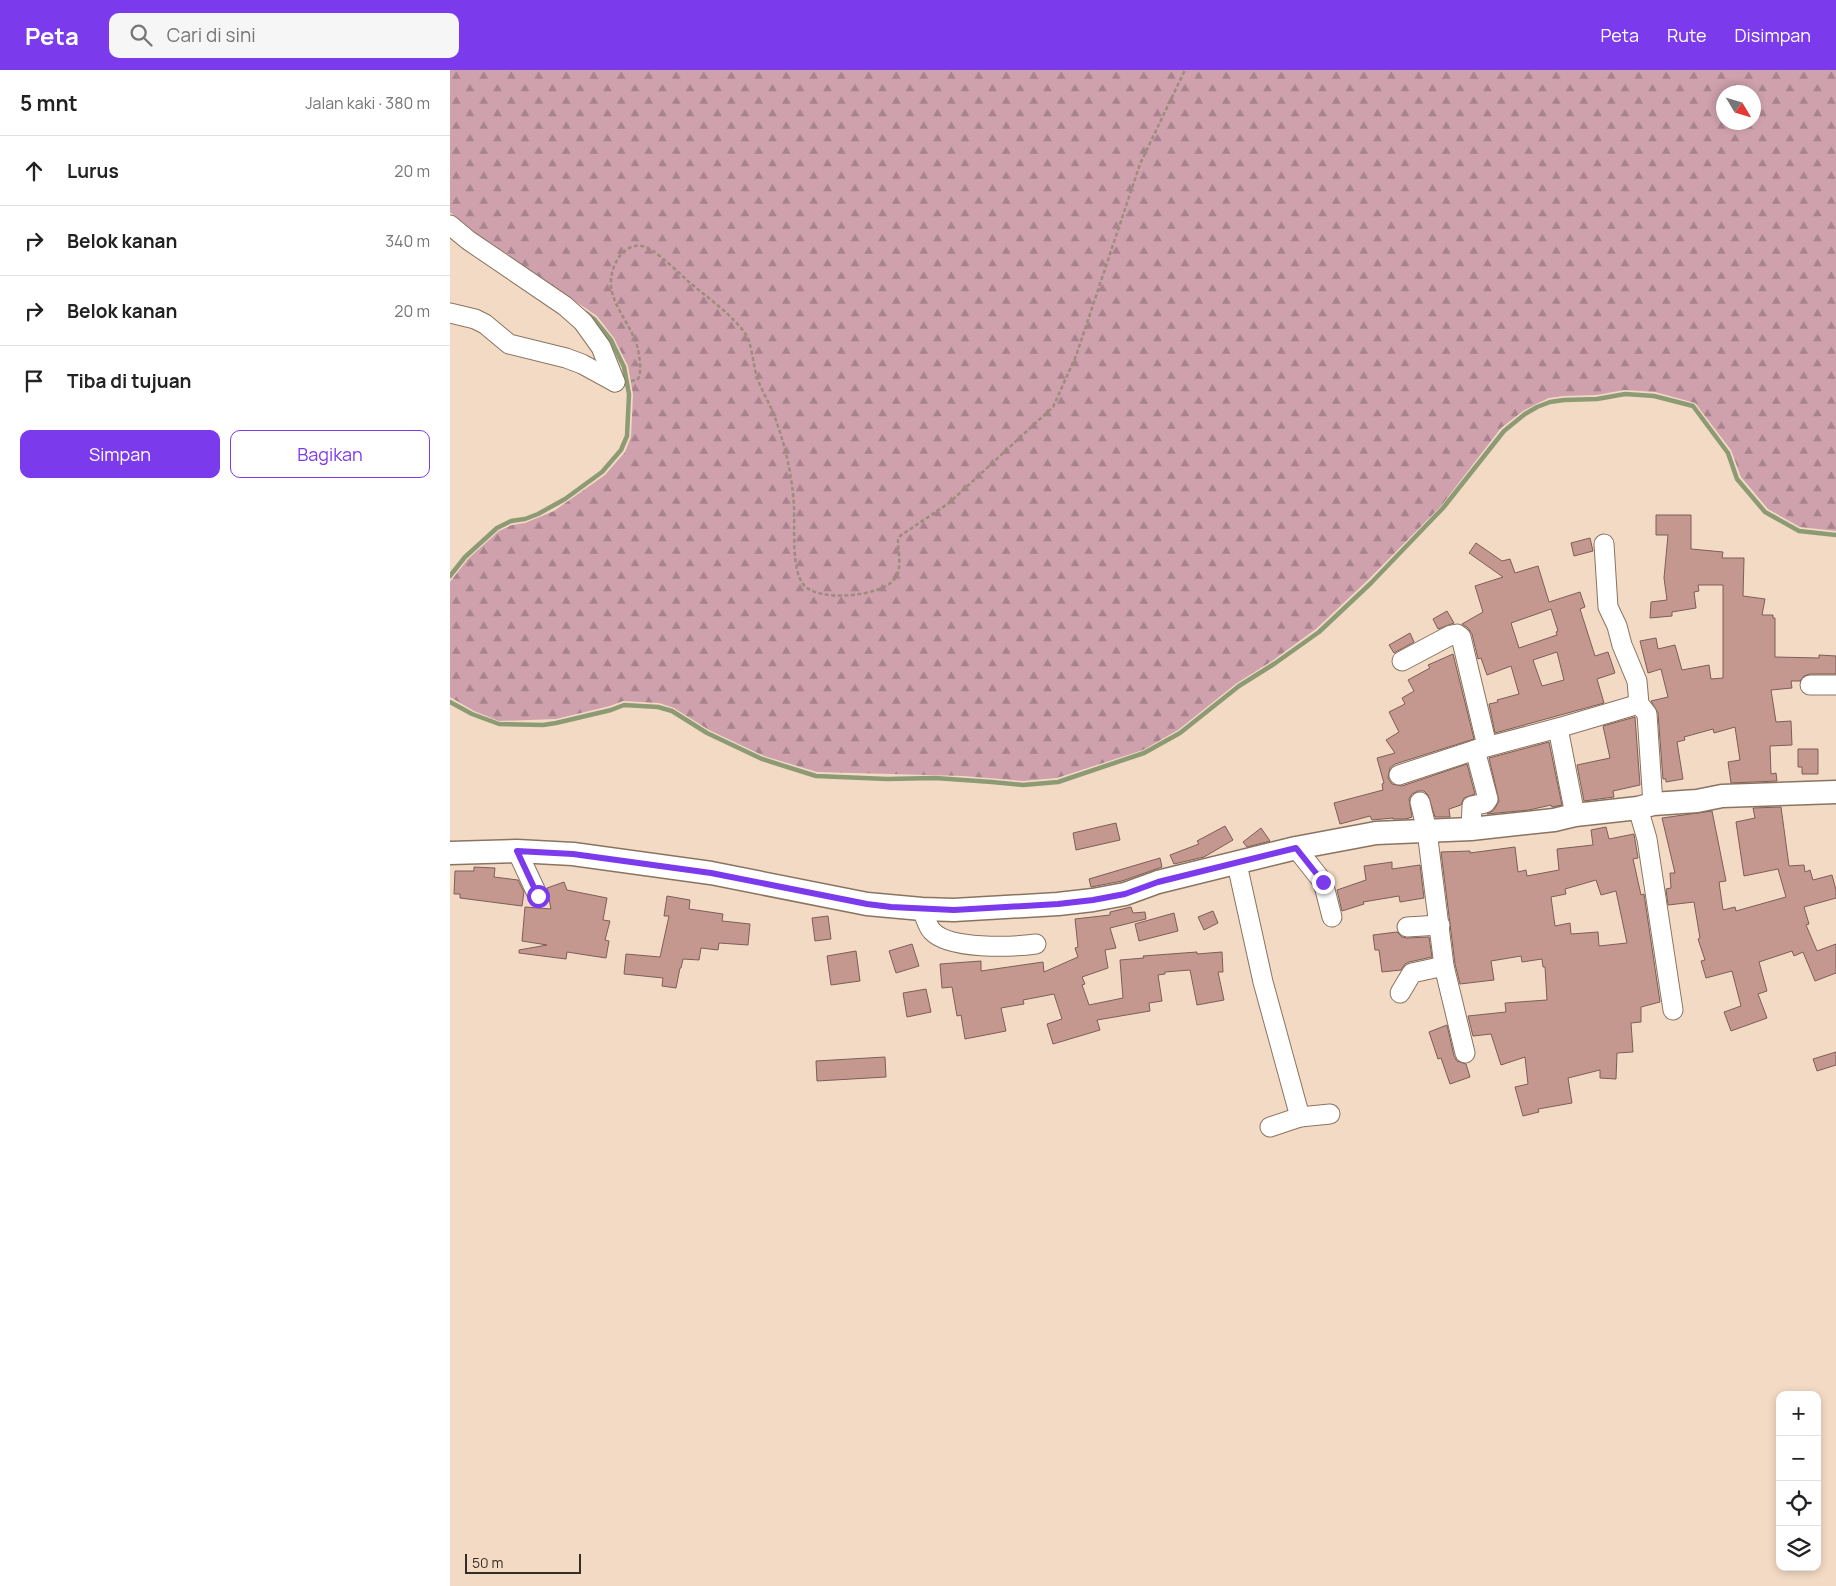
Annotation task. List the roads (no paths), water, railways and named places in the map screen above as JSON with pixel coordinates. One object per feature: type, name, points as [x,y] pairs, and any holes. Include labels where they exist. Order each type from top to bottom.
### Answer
[{"type":"street","points":[[450,226],[565,306],[583,322],[600,347],[615,382],[582,364],[566,358],[509,344],[485,324],[475,319],[450,313]]},
{"type":"street","points":[[1604,544],[1608,607],[1637,681],[1639,704],[1647,717],[1647,839],[1674,1010]]},
{"type":"street","points":[[1402,661],[1451,635],[1457,634],[1461,637],[1488,799],[1486,803],[1472,806],[1471,829]]},
{"type":"street","points":[[1810,685],[1836,685]]},
{"type":"street","points":[[1399,775],[1481,748],[1639,704]]},
{"type":"street","points":[[1558,728],[1575,815]]},
{"type":"street","points":[[450,853],[517,851],[573,854],[711,873],[867,904],[922,910],[954,910],[1093,900],[1125,894],[1158,882],[1296,848],[1376,833],[1471,829],[1554,820],[1575,815],[1646,806],[1697,802],[1722,796],[1836,792]]},
{"type":"street","points":[[1420,802],[1427,831],[1444,966],[1464,1053]]},
{"type":"street","points":[[1296,848],[1323,882],[1332,917]]},
{"type":"street","points":[[517,851],[538,896]]},
{"type":"street","points":[[1237,864],[1263,982],[1300,1117]]},
{"type":"street","points":[[922,910],[932,930],[944,938],[961,943],[994,947],[1036,944]]},
{"type":"street","points":[[1407,928],[1440,925]]},
{"type":"street","points":[[1400,993],[1412,973],[1444,966]]},
{"type":"street","points":[[1270,1127],[1300,1117],[1330,1114]]},
{"type":"waterway","points":[[450,576],[465,557],[497,528],[511,521],[525,519],[538,514],[565,499],[602,472],[621,450],[627,436],[629,394],[624,367],[611,340],[594,319],[586,313]]},
{"type":"waterway","points":[[450,702],[472,714],[499,724],[543,725],[611,710],[624,705],[658,707],[672,711],[707,733],[762,759],[816,776],[887,779],[935,778],[1023,785],[1058,782],[1144,753],[1180,733],[1239,686],[1319,632],[1371,583],[1443,508],[1504,431],[1537,407],[1550,402],[1564,400],[1597,399],[1625,394],[1654,396],[1693,406],[1728,453],[1737,479],[1765,512],[1799,531],[1836,535]]}]
